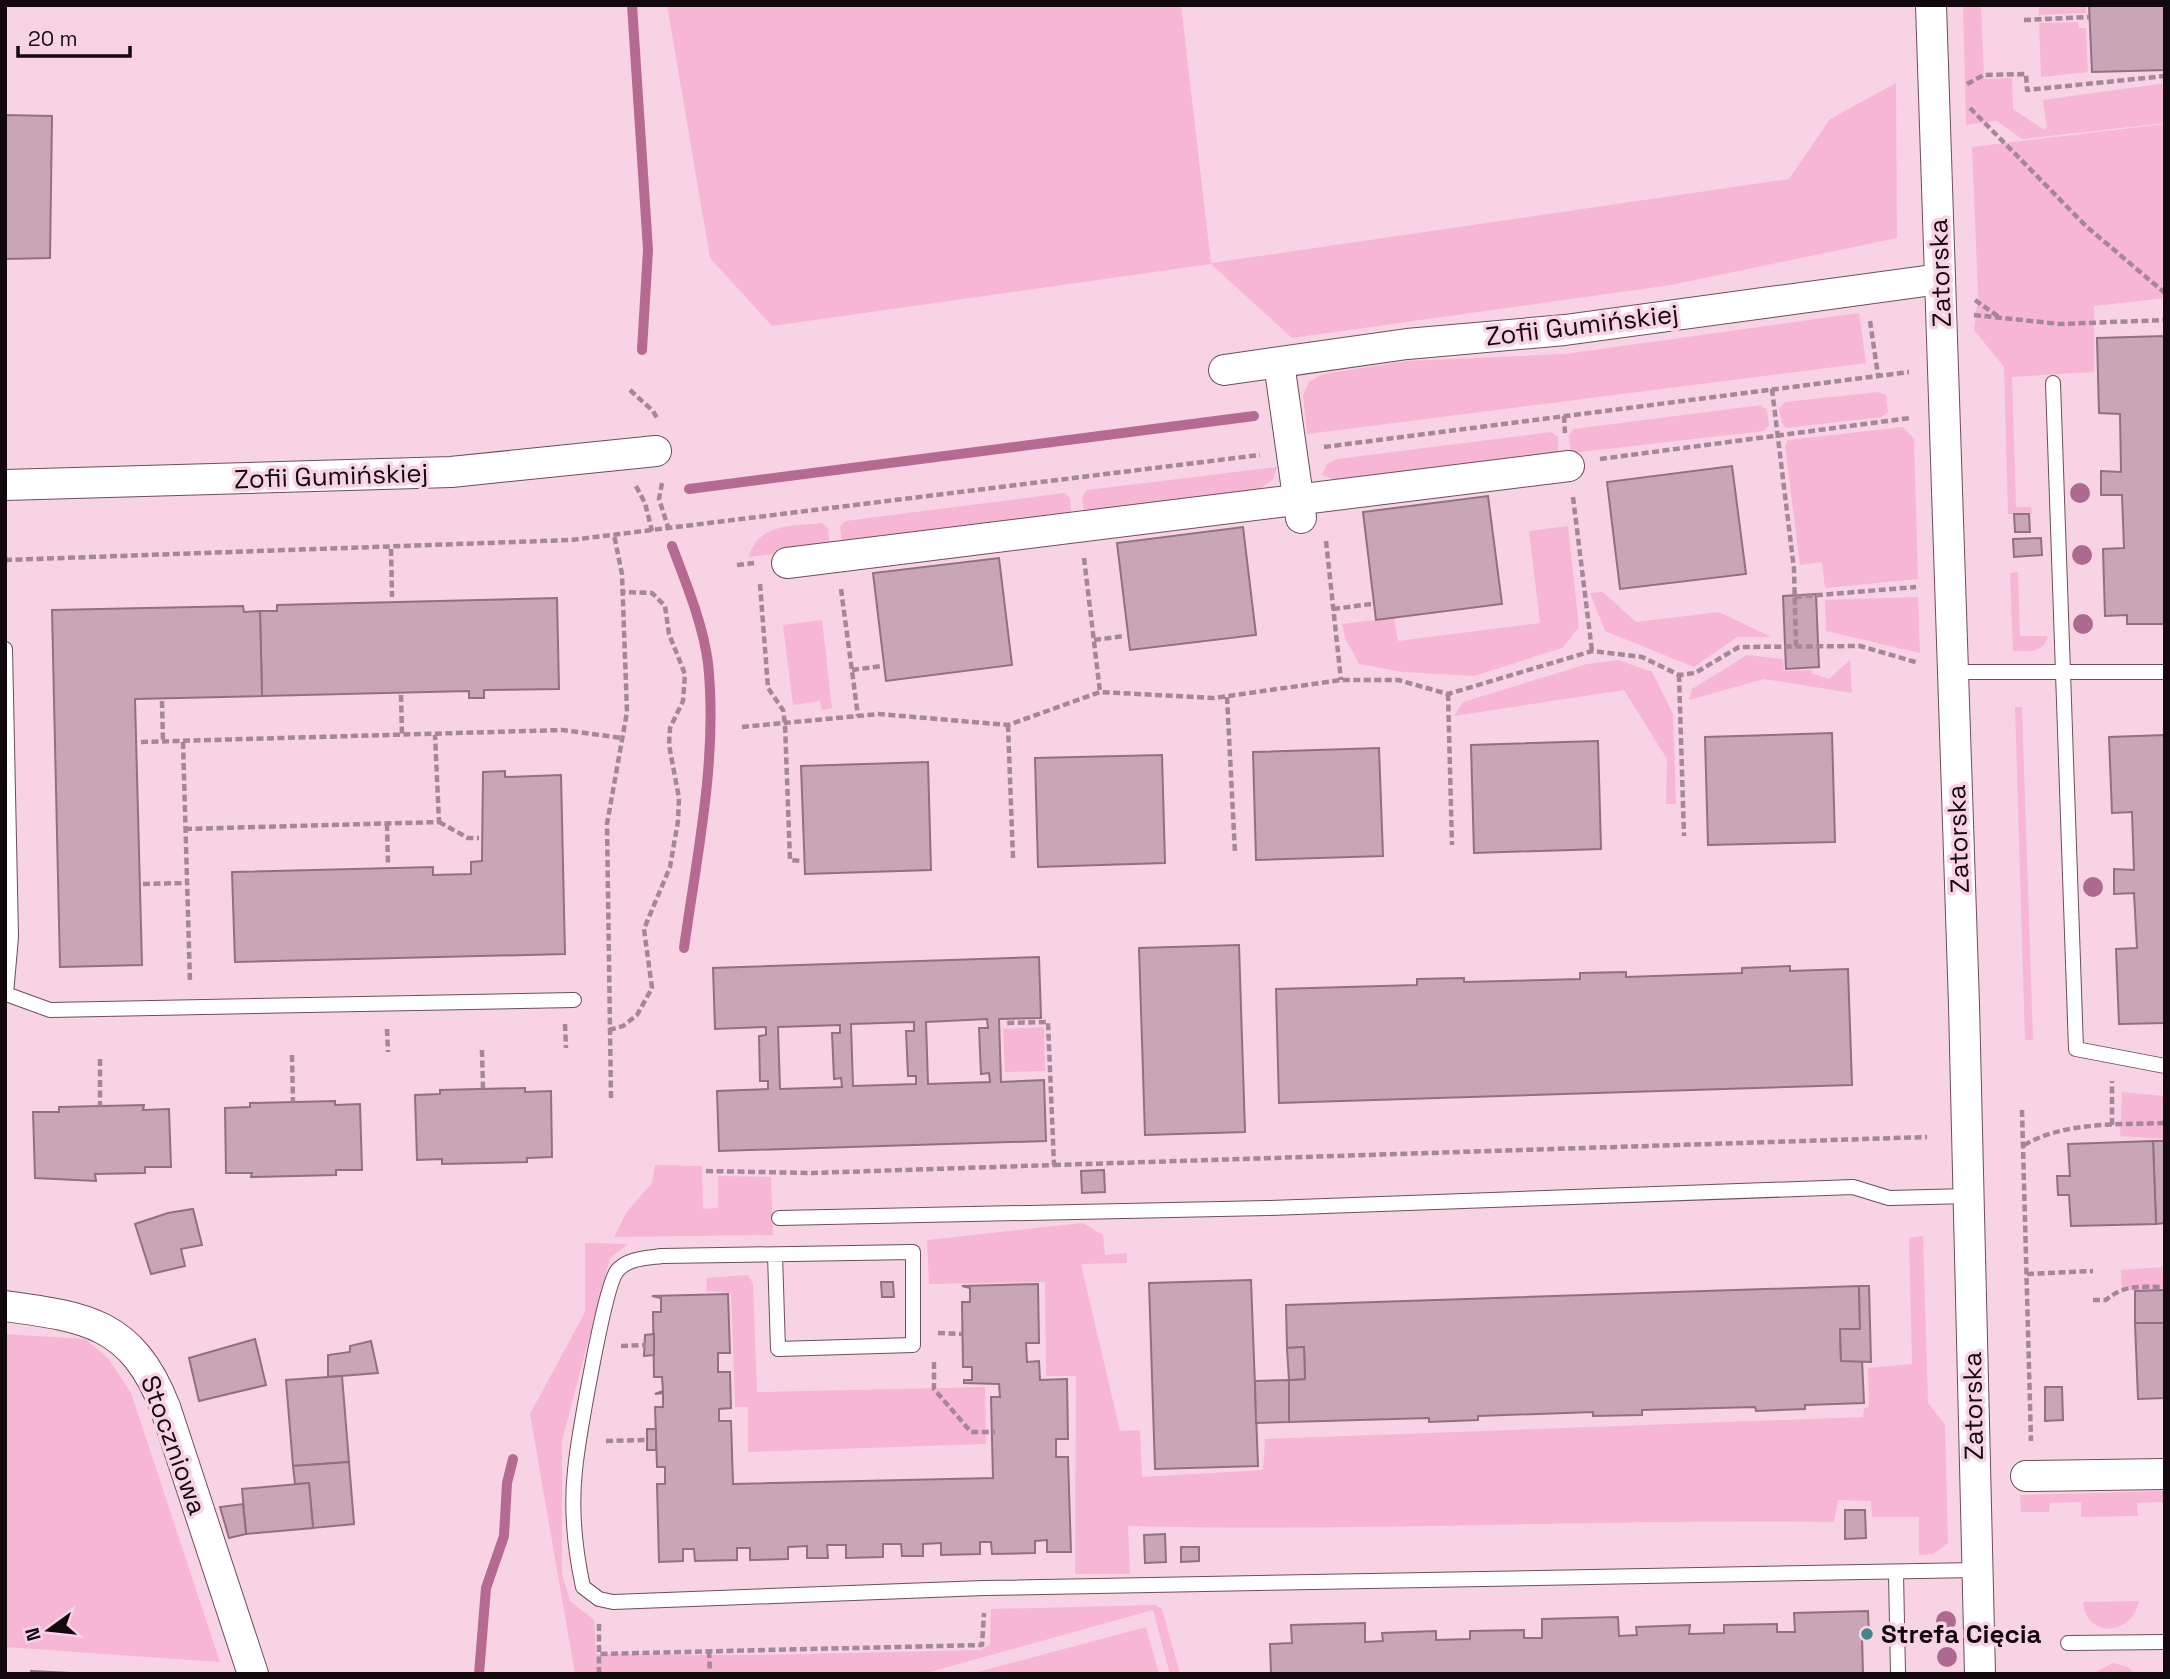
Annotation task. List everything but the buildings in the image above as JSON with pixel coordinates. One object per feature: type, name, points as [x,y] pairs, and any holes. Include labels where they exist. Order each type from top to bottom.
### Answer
[{"type":"street","name":"Zatorska","points":[[1931,5],[1940,279],[1940,669],[1969,1196],[1980,1674]]},
{"type":"street","name":"Zofii Gumińskiej","points":[[1224,370],[1407,344],[1565,330],[1940,279]]},
{"type":"street","points":[[1279,363],[1299,509]]},
{"type":"street","name":"Zofii Gumińskiej","points":[[5,485],[451,472],[656,451]]},
{"type":"street","points":[[773,563],[1299,509],[1569,466]]},
{"type":"street","name":"Stoczniowa","points":[[5,1306],[74,1316],[124,1340],[139,1357],[155,1381],[165,1407],[253,1674]]},
{"type":"street","points":[[2029,1462],[2165,1475]]},
{"type":"lane","points":[[2053,383],[2076,1049],[2165,1066]]},
{"type":"lane","points":[[5,649],[11,937],[6,994],[50,1010],[574,1000]]},
{"type":"lane","points":[[1940,669],[2062,673],[2165,672]]},
{"type":"lane","points":[[779,1219],[1268,1208],[1853,1187],[1889,1198],[1969,1196]]},
{"type":"lane","points":[[775,1255],[778,1349],[914,1345],[912,1252],[662,1256],[630,1262],[618,1270],[610,1287],[575,1470],[576,1559],[583,1587],[599,1599],[625,1601],[984,1588],[1976,1570]]},
{"type":"lane","points":[[1896,1573],[1898,1674]]},
{"type":"lane","points":[[2068,1643],[2165,1642]]},
{"type":"path","points":[[2024,20],[2089,18]]},
{"type":"path","points":[[1960,87],[1984,75],[2026,74],[2027,90],[2165,76]]},
{"type":"path","points":[[1960,99],[2087,226],[2165,293]]},
{"type":"path","points":[[1866,287],[1878,375]]},
{"type":"path","points":[[1972,298],[2003,320]]},
{"type":"path","points":[[1966,313],[2003,320],[2060,324],[2165,320]]},
{"type":"path","points":[[5,560],[391,549],[614,535],[1917,372]]},
{"type":"path","points":[[1772,389],[1795,597],[1796,646]]},
{"type":"path","points":[[1569,466],[1918,417]]},
{"type":"path","points":[[619,455],[645,503],[652,531]]},
{"type":"path","points":[[1575,516],[1592,651]]},
{"type":"path","points":[[611,1098],[607,824],[627,712],[622,593],[614,535]]},
{"type":"path","points":[[391,549],[392,597]]},
{"type":"path","points":[[1084,557],[1100,692]]},
{"type":"path","points":[[1328,558],[1341,680]]},
{"type":"path","points":[[773,563],[768,688],[783,710],[785,724],[790,860],[801,860]]},
{"type":"path","points":[[1795,597],[1924,586]]},
{"type":"path","points":[[609,1030],[623,1026],[637,1015],[652,988],[644,929],[670,867],[674,845],[679,798],[669,745],[670,728],[683,701],[685,688],[682,663],[671,641],[665,606],[659,598],[646,592],[622,593]]},
{"type":"path","points":[[1333,609],[1371,604]]},
{"type":"path","points":[[844,607],[858,716]]},
{"type":"path","points":[[1094,640],[1124,636]]},
{"type":"path","points":[[742,727],[879,714],[1008,725],[1100,692],[1227,696],[1341,680],[1398,680],[1448,694],[1592,651],[1642,657],[1679,675],[1695,673],[1739,647],[1860,646],[1940,669]]},
{"type":"path","points":[[852,670],[882,666]]},
{"type":"path","points":[[1679,675],[1684,836]]},
{"type":"path","points":[[1448,694],[1452,845]]},
{"type":"path","points":[[401,695],[402,736]]},
{"type":"path","points":[[1227,696],[1235,853]]},
{"type":"path","points":[[162,701],[163,742]]},
{"type":"path","points":[[1008,725],[1013,858]]},
{"type":"path","points":[[141,742],[564,730],[622,738]]},
{"type":"path","points":[[435,735],[439,822]]},
{"type":"path","points":[[183,742],[190,981]]},
{"type":"path","points":[[186,829],[439,822],[468,838],[479,838]]},
{"type":"path","points":[[387,824],[388,865]]},
{"type":"path","points":[[143,884],[187,883]]},
{"type":"path","points":[[1004,1023],[1048,1022],[1054,1165]]},
{"type":"path","points":[[482,1050],[483,1089]]},
{"type":"path","points":[[292,1055],[293,1102]]},
{"type":"path","points":[[2112,1055],[2112,1125]]},
{"type":"path","points":[[100,1059],[100,1107]]},
{"type":"path","points":[[2022,1110],[2029,1462]]},
{"type":"path","points":[[2024,1144],[2047,1132],[2165,1123]]},
{"type":"path","points":[[706,1171],[812,1173],[1927,1137]]},
{"type":"path","points":[[2027,1274],[2093,1271]]},
{"type":"path","points":[[2093,1300],[2106,1300],[2118,1289],[2125,1287],[2165,1287]]},
{"type":"path","points":[[620,1334],[617,1346],[645,1345]]},
{"type":"path","points":[[934,1347],[934,1389],[971,1432],[995,1432]]},
{"type":"path","points":[[595,1441],[647,1440]]},
{"type":"path","points":[[599,1654],[982,1645],[984,1588]]},
{"type":"path","points":[[598,1674],[599,1599]]},
{"type":"path","points":[[709,1651],[710,1674]]},
{"type":"shaded area","points":[[667,5],[1181,5],[1211,263],[1789,179],[1830,119],[1896,83],[1897,238],[1671,285],[1292,338],[1211,264],[772,326],[710,258]]},
{"type":"shaded area","points":[[1963,5],[1981,5],[1984,79],[2012,78],[2013,109],[2043,129],[2047,128],[2043,100],[2165,83],[2165,123],[2022,139],[1997,121],[1966,125]]},
{"type":"shaded area","points":[[2039,5],[2086,5],[2086,13],[2039,15]]},
{"type":"shaded area","points":[[2078,22],[2079,28],[2086,28],[2088,72],[2041,77],[2039,23]]},
{"type":"shaded area","points":[[2165,124],[2165,298],[2094,306],[2094,372],[2012,377],[2016,507],[2031,507],[2032,514],[2008,514],[2004,367],[1974,330],[1978,296],[1972,147]]},
{"type":"shaded area","points":[[1859,313],[1866,363],[1307,434],[1303,395],[1309,382],[1323,374],[1407,361],[1565,354]]},
{"type":"shaded area","points":[[1878,392],[1886,395],[1888,412],[1882,417],[1786,428],[1782,423],[1779,409],[1785,402]]},
{"type":"shaded area","points":[[1761,405],[1767,410],[1769,425],[1764,431],[1571,453],[1569,435],[1574,429]]},
{"type":"shaded area","points":[[1903,427],[1914,439],[1918,579],[1825,588],[1822,562],[1800,565],[1785,446],[1788,440]]},
{"type":"shaded area","points":[[1551,432],[1558,437],[1558,454],[1338,481],[1322,475],[1327,464],[1337,459]]},
{"type":"shaded area","points":[[1277,467],[1273,479],[1257,491],[1084,512],[1082,497],[1087,490]]},
{"type":"shaded area","points":[[1064,493],[1070,498],[1071,515],[842,545],[840,527],[845,521]]},
{"type":"shaded area","points":[[822,523],[828,528],[830,547],[749,557],[753,546],[768,532],[789,526]]},
{"type":"shaded area","points":[[1568,526],[1579,627],[1562,648],[1474,676],[1403,672],[1359,664],[1345,638],[1342,624],[1394,618],[1398,641],[1540,623],[1529,531]]},
{"type":"shaded area","points":[[2018,572],[2020,636],[2048,636],[2043,646],[2035,650],[2013,651],[2010,573]]},
{"type":"shaded area","points":[[1603,592],[1636,622],[1719,612],[1771,637],[1737,637],[1694,667],[1605,631],[1590,593]]},
{"type":"shaded area","points":[[1918,597],[1920,653],[1826,631],[1825,600]]},
{"type":"shaded area","points":[[822,620],[832,708],[822,710],[820,701],[793,705],[783,625]]},
{"type":"shaded area","points":[[1747,655],[1783,659],[1784,671],[1811,670],[1812,673],[1829,679],[1850,660],[1852,693],[1764,679],[1689,700],[1692,689]]},
{"type":"shaded area","points":[[1618,660],[1652,672],[1673,714],[1676,804],[1666,804],[1667,759],[1624,690],[1454,716],[1463,702],[1587,664]]},
{"type":"shaded area","points":[[2015,707],[2022,707],[2033,1040],[2025,1040]]},
{"type":"shaded area","points":[[1044,1027],[1045,1071],[1005,1072],[1003,1029]]},
{"type":"shaded area","points":[[2122,1092],[2165,1096],[2165,1139],[2120,1136]]},
{"type":"shaded area","points":[[655,1165],[702,1166],[703,1209],[718,1208],[718,1176],[771,1177],[773,1235],[614,1237],[626,1213],[652,1183]]},
{"type":"shaded area","points":[[1083,1223],[1103,1235],[1105,1255],[1127,1253],[1127,1263],[1081,1264],[1120,1431],[1140,1430],[1142,1477],[1263,1470],[1265,1439],[1863,1417],[1864,1408],[1869,1407],[1868,1368],[1912,1364],[1909,1238],[1923,1236],[1928,1403],[1945,1425],[1948,1543],[1933,1554],[1919,1555],[1919,1517],[1872,1517],[1871,1501],[1838,1500],[1834,1522],[1128,1526],[1130,1574],[1075,1574],[1076,1376],[1046,1376],[1045,1282],[929,1284],[927,1240]]},
{"type":"shaded area","points":[[585,1243],[628,1244],[610,1258],[562,1441],[562,1574],[570,1601],[594,1620],[596,1654],[762,1655],[981,1650],[990,1644],[991,1609],[1155,1605],[1162,1609],[1180,1674],[1170,1674],[1153,1610],[923,1674],[575,1674],[530,1414],[585,1312]]},
{"type":"shaded area","points":[[2165,1267],[2165,1290],[2122,1290],[2121,1270]]},
{"type":"shaded area","points":[[748,1275],[753,1284],[757,1392],[985,1387],[986,1444],[748,1452],[748,1407],[735,1407],[731,1293],[706,1291],[707,1278]]},
{"type":"shaded area","points":[[5,1334],[85,1339],[108,1358],[131,1393],[220,1662],[5,1647]]},
{"type":"shaded area","points":[[2165,1491],[2165,1502],[2137,1503],[2138,1516],[2081,1517],[2081,1502],[2050,1503],[2049,1512],[2021,1512],[2020,1495]]},
{"type":"shaded area","points":[[2139,1601],[2135,1613],[2128,1621],[2110,1628],[2100,1627],[2092,1622],[2086,1614],[2083,1602]]},
{"type":"shaded area","points":[[1146,1627],[1159,1674],[970,1674]]},
{"type":"shaded area","points":[[2113,1663],[2128,1667],[2134,1674],[2092,1674]]},
{"type":"waterway","points":[[632,5],[648,250],[642,350]]},
{"type":"waterway","points":[[689,489],[1254,416]]},
{"type":"waterway","points":[[672,546],[702,633],[708,663],[710,699],[705,806],[684,948]]},
{"type":"waterway","points":[[479,1674],[486,1588],[504,1536],[507,1483],[513,1459]]},
{"type":"place","name":"Strefa Cięcia","points":[[1867,1634]]}]
